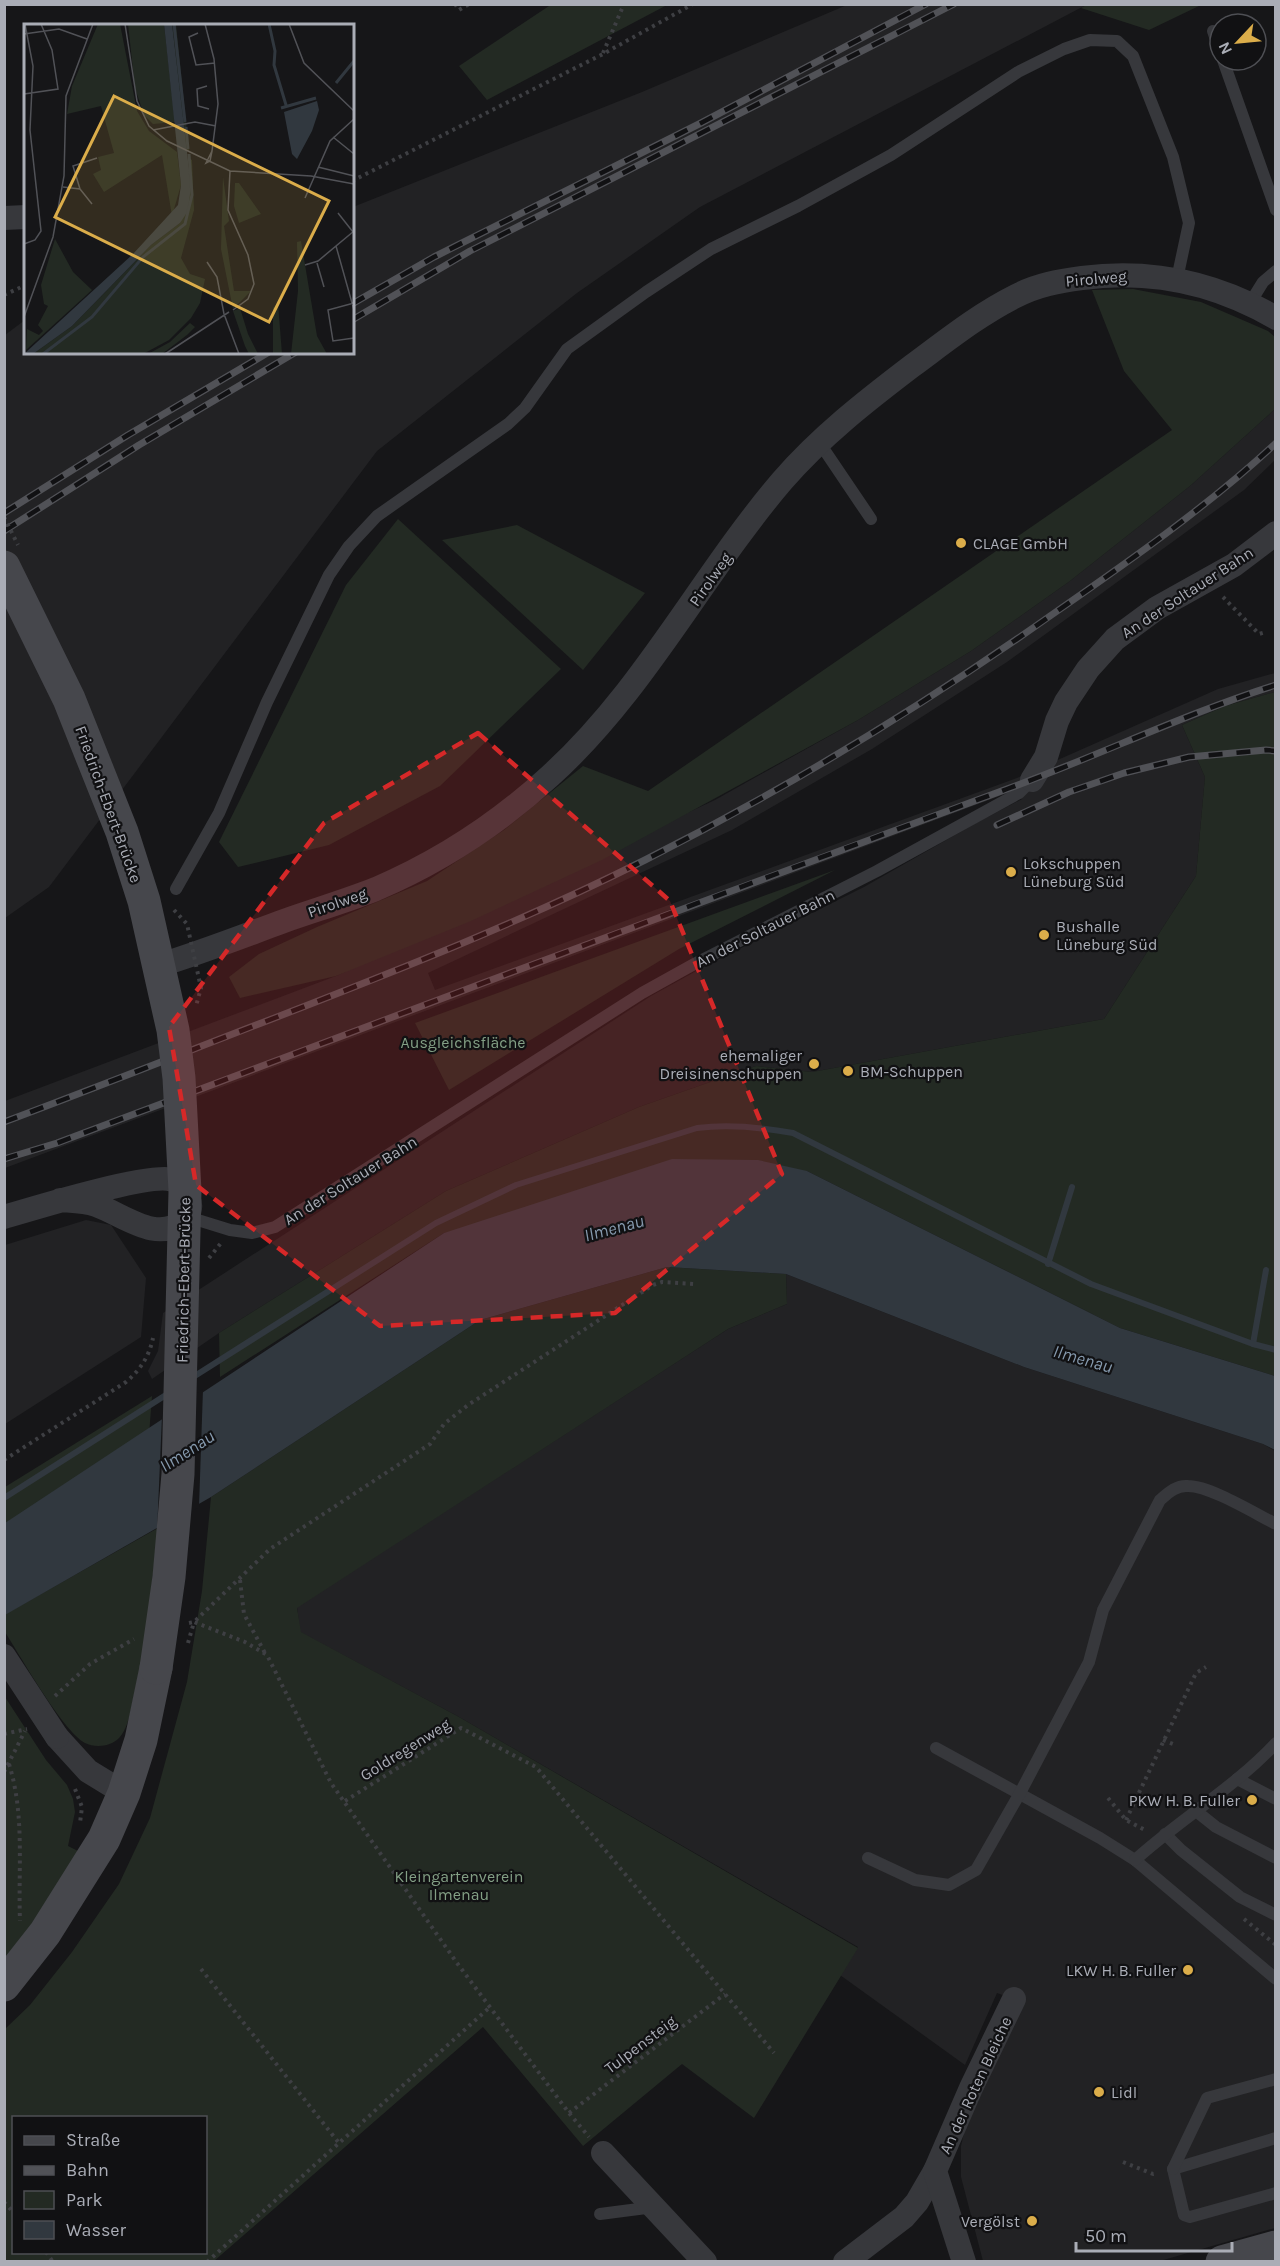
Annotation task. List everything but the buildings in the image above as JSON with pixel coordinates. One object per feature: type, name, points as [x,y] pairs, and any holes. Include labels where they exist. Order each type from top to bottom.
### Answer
[{"type":"main road","name":"Friedrich-Ebert-Brücke","points":[[4,567],[69,699],[122,831],[138,881],[160,965],[173,1030],[179,1078],[185,1191],[178,1474],[169,1577],[156,1668],[141,1740],[124,1793],[104,1839],[45,1933],[4,1985]]},
{"type":"main road","points":[[1222,2262],[1275,2247]]},
{"type":"street","points":[[4,218],[24,217]]},
{"type":"street","name":"Pirolweg","points":[[160,965],[377,888],[446,853],[499,818],[551,775],[593,733],[634,685],[752,519],[819,442],[867,401],[982,315],[1019,294],[1051,282],[1098,276],[1137,275],[1177,279],[1217,290],[1250,303],[1275,318]]},
{"type":"street","name":"An der Soltauer Bahn","points":[[1032,780],[1046,757],[1057,721],[1066,702],[1088,669],[1115,639],[1157,608],[1234,565],[1275,533]]},
{"type":"street","points":[[4,1217],[60,1200],[156,1179],[173,1180],[186,1190],[191,1205],[188,1217],[176,1227],[159,1230],[140,1226],[115,1212],[92,1204],[60,1200]]},
{"type":"street","points":[[4,1656],[57,1737],[88,1771],[124,1793]]},
{"type":"street","name":"An der Roten Bleiche","points":[[845,2262],[904,2217],[916,2202],[935,2170],[1014,1999]]},
{"type":"street","points":[[603,2153],[705,2262]]},
{"type":"street","name":"An der Roten Bleiche","points":[[935,2170],[964,2262]]},
{"type":"lane","points":[[176,889],[219,813],[267,702],[329,575],[349,546],[377,516],[508,424],[525,408],[567,349],[711,249],[798,206],[891,155],[1018,72],[1064,49],[1090,40],[1117,41],[1133,56],[1173,157],[1189,223],[1177,279]]},
{"type":"lane","points":[[1227,72],[1275,210]]},
{"type":"lane","points":[[1250,303],[1263,282],[1275,271]]},
{"type":"lane","points":[[819,442],[871,519]]},
{"type":"lane","name":"An der Soltauer Bahn","points":[[188,1217],[230,1230],[252,1233],[275,1227],[642,993],[877,871],[1019,794],[1032,780]]},
{"type":"lane","points":[[868,1858],[915,1880],[949,1885],[975,1870],[1020,1793],[1089,1662],[1104,1610],[1160,1500],[1172,1489],[1187,1485],[1202,1488],[1275,1524]]},
{"type":"lane","points":[[1135,1860],[1237,1779],[1275,1743]]},
{"type":"lane","points":[[936,1748],[1100,1838],[1135,1860],[1275,1979]]},
{"type":"lane","points":[[1237,1779],[1275,1799]]},
{"type":"lane","points":[[1196,1811],[1216,1827],[1275,1858]]},
{"type":"lane","points":[[1165,1834],[1181,1850],[1240,1897],[1275,1915]]},
{"type":"lane","points":[[1275,2079],[1207,2098],[1173,2169],[1184,2215],[1190,2217],[1275,2193]]},
{"type":"lane","points":[[1173,2169],[1275,2138]]},
{"type":"lane","points":[[600,2214],[654,2207]]},
{"type":"path","points":[[455,4],[459,10],[469,4]]},
{"type":"path","points":[[603,54],[624,4]]},
{"type":"path","points":[[354,180],[603,54],[693,4]]},
{"type":"path","points":[[4,295],[24,286]]},
{"type":"path","points":[[1206,580],[1259,634],[1266,632]]},
{"type":"path","points":[[184,1624],[194,1622],[270,1549],[415,1455],[430,1444],[444,1424],[453,1416],[568,1339],[641,1295],[653,1285],[662,1282],[694,1284]]},
{"type":"path","points":[[4,1460],[126,1382],[136,1373],[151,1350]]},
{"type":"path","points":[[240,1580],[244,1614],[331,1783],[490,2007],[569,2113],[603,2153]]},
{"type":"path","points":[[194,1622],[245,1642],[267,1655]]},
{"type":"path","points":[[51,1700],[90,1664],[139,1637]]},
{"type":"path","points":[[1108,1798],[1126,1820],[1196,1672],[1206,1667]]},
{"type":"path","points":[[4,1772],[25,1730],[32,1723]]},
{"type":"path","name":"Goldregenweg","points":[[345,1801],[461,1728],[536,1767],[774,2053]]},
{"type":"path","points":[[4,1734],[25,1730]]},
{"type":"path","points":[[1163,1740],[1173,1744]]},
{"type":"path","points":[[9,1764],[14,1779],[19,1816],[20,1926]]},
{"type":"path","points":[[71,1783],[82,1807],[80,1825],[104,1839]]},
{"type":"path","points":[[201,1969],[339,2143]]},
{"type":"path","name":"Tulpensteig","points":[[569,2113],[725,1994]]},
{"type":"path","points":[[207,2262],[490,2007]]},
{"type":"path","points":[[1123,2162],[1153,2174],[1173,2169]]},
{"type":"highlighted area","points":[[478,733],[670,901],[782,1174],[615,1313],[380,1326],[196,1185],[169,1027],[324,823]]},
{"type":"shaded area","points":[[847,5],[1086,5],[700,207],[577,293],[377,451],[49,887],[5,918],[5,335],[24,321],[24,354],[354,354],[354,207],[642,92]]},
{"type":"shaded area","points":[[1275,409],[1275,460],[1244,490],[1007,662],[872,749],[732,830],[428,973],[435,990],[1017,778],[1218,689],[1275,673],[1275,692],[1225,706],[1182,725],[1205,777],[1196,876],[1104,1019],[812,1072],[756,1066],[639,1107],[446,1191],[219,1333],[152,1379],[148,1371],[158,1351],[163,1313],[651,996],[709,964],[864,887],[1022,799],[1005,794],[5,1168],[5,1101],[336,976],[715,800],[858,720],[971,651],[1070,581],[1190,486]]},
{"type":"shaded area","points":[[86,1220],[111,1225],[146,1278],[141,1337],[5,1424],[5,1245]]},
{"type":"shaded area","points":[[786,1274],[1024,1367],[1263,1444],[1275,1451],[1275,2228],[1160,2261],[983,2261],[961,2177],[961,2146],[967,2120],[1014,1999],[997,1993],[965,2065],[840,1975],[858,1947],[459,1717],[300,1632],[297,1607],[728,1329],[787,1304]]},
{"type":"green space","points":[[552,4],[667,5],[487,100],[459,66]]},
{"type":"green space","points":[[1086,5],[1201,5],[1149,30],[1081,8]]},
{"type":"green space","points":[[1133,289],[1201,302],[1268,331],[1275,337],[1275,409],[1190,486],[1070,581],[971,651],[858,720],[602,860],[471,921],[336,976],[240,998],[229,977],[259,954],[427,881],[504,830],[583,766],[648,791],[1172,430],[1124,371],[1092,290]]},
{"type":"green space","points":[[398,519],[561,669],[440,786],[329,845],[238,867],[219,842],[346,585]]},
{"type":"green space","points":[[517,525],[645,593],[583,670],[442,540]]},
{"type":"green space","points":[[1275,692],[1275,1376],[1120,1328],[807,1171],[444,1233],[220,1377],[219,1333],[446,1191],[639,1107],[756,1066],[812,1072],[1104,1019],[1196,876],[1205,777],[1182,725],[1225,706]]},
{"type":"green space","name":"Ausgleichsfläche","points":[[835,870],[679,949],[449,1090],[415,1023]]},
{"type":"green space","name":"Kleingartenverein Ilmenau","points":[[667,1267],[786,1274],[787,1304],[728,1329],[297,1608],[301,1632],[459,1717],[858,1948],[754,2118],[682,2064],[583,2146],[483,2027],[214,2261],[5,2262],[5,2029],[30,2005],[72,1952],[119,1884],[150,1818],[187,1682],[202,1591],[211,1497],[480,1320]]},
{"type":"green space","points":[[152,1396],[149,1435],[5,1526],[5,1487]]},
{"type":"green space","points":[[158,1528],[143,1650],[128,1722],[123,1733],[115,1741],[102,1746],[89,1745],[65,1724],[42,1692],[5,1632],[4,1615]]},
{"type":"green space","points":[[5,1697],[46,1760],[67,1785],[75,1812],[68,1846],[78,1851],[60,1884],[5,1964]]},
{"type":"water","name":"Ilmenau","points":[[672,1159],[758,1160],[807,1171],[1120,1328],[1275,1376],[1275,1450],[1263,1444],[1024,1367],[786,1274],[667,1267],[480,1320],[211,1497],[5,1615],[5,1523],[444,1233]]},
{"type":"pier","points":[[203,1389],[199,1507],[157,1532],[162,1416]]},
{"type":"waterway","points":[[190,1379],[436,1223],[516,1185],[697,1128],[721,1126],[793,1133],[1091,1284],[1253,1344],[1276,1350]]},
{"type":"waterway","points":[[1048,1264],[1072,1187]]},
{"type":"waterway","points":[[1253,1344],[1266,1270]]},
{"type":"waterway","points":[[4,1498],[169,1393]]},
{"type":"railway","points":[[354,303],[434,257],[701,123],[926,4]]},
{"type":"railway","points":[[354,319],[470,251],[954,4]]},
{"type":"railway","points":[[4,513],[128,435],[266,354]]},
{"type":"railway","points":[[4,531],[139,445],[293,354]]},
{"type":"railway","points":[[4,1122],[463,943],[600,882],[698,833],[852,746],[1001,650],[1166,533],[1250,467],[1276,443]]},
{"type":"railway","points":[[4,1159],[57,1143],[1007,789],[1208,709],[1276,685]]},
{"type":"railway","points":[[997,825],[1069,792],[1124,773],[1189,757],[1276,751]]},
{"type":"place","name":"CLAGE GmbH","points":[[961,543]]},
{"type":"place","name":"Lokschuppen Lüneburg Süd","points":[[1011,872]]},
{"type":"place","name":"Bushalle Lüneburg Süd","points":[[1044,935]]},
{"type":"place","name":"ehemaliger Dreisinenschuppen","points":[[814,1064]]},
{"type":"place","name":"BM-Schuppen","points":[[848,1071]]},
{"type":"place","name":"PKW H. B. Fuller","points":[[1252,1800]]},
{"type":"place","name":"LKW H. B. Fuller","points":[[1188,1970]]},
{"type":"place","name":"Lidl","points":[[1099,2092]]},
{"type":"place","name":"Vergölst","points":[[1032,2221]]}]
